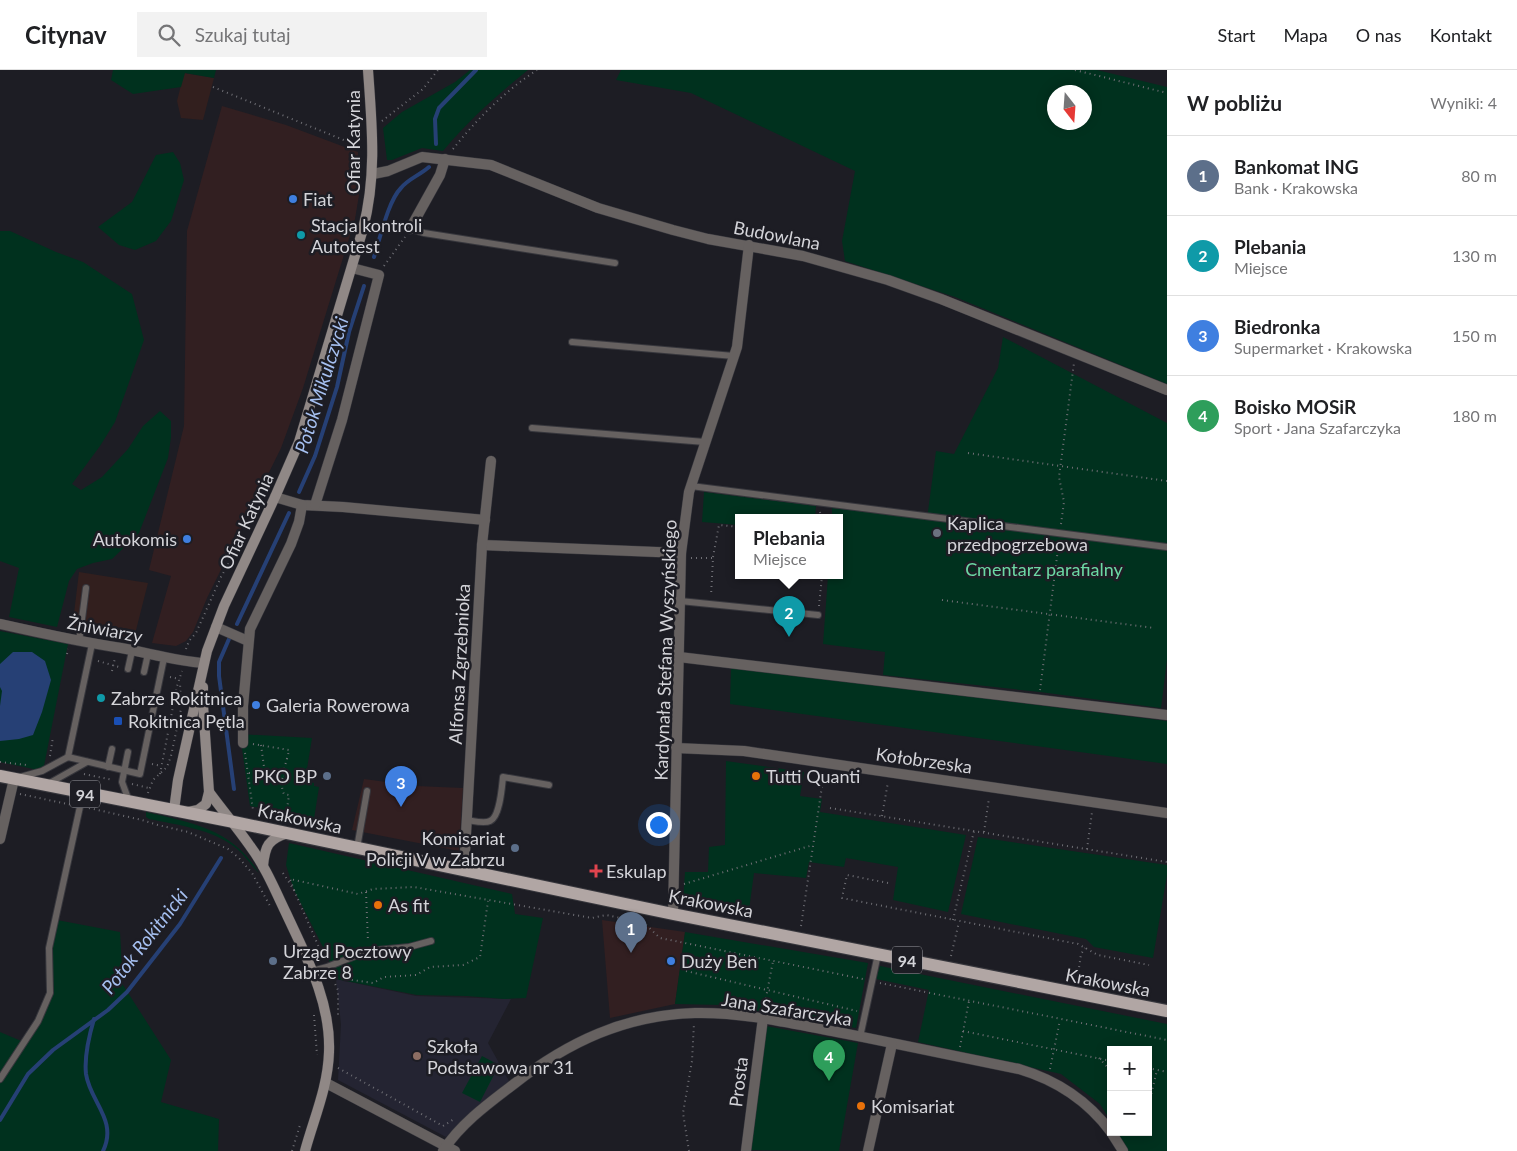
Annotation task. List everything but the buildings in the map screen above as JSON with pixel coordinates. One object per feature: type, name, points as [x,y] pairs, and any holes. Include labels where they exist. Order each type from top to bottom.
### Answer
[{"type":"main road","name":"Krakowska","points":[[0,776],[288,833],[673,914],[1167,1011]]},
{"type":"street","name":"Ofiar Katynia","points":[[174,810],[178,780],[204,663],[224,606],[299,442],[369,207],[373,174],[368,70]]},
{"type":"street","name":"Budowlana","points":[[373,174],[422,157],[478,163],[502,168],[598,208],[673,230],[708,239],[812,258],[888,280],[941,299],[1167,390]]},
{"type":"street","points":[[410,229],[440,175],[445,159]]},
{"type":"street","name":"Kardynała Stefana Wyszyńskiego","points":[[673,914],[681,556],[691,486],[734,356],[739,334],[749,245]]},
{"type":"street","points":[[315,506],[342,420],[379,274],[352,268]]},
{"type":"street","name":"Alfonsa Zgrzebnioka","points":[[464,870],[482,545],[491,461]]},
{"type":"street","points":[[275,497],[302,505],[485,520]]},
{"type":"street","points":[[243,743],[243,706],[250,629],[291,544],[299,522],[302,505]]},
{"type":"street","points":[[482,545],[681,556]]},
{"type":"street","name":"Żniwiarzy","points":[[0,624],[79,642],[183,662],[204,663]]},
{"type":"street","points":[[216,626],[248,641]]},
{"type":"street","points":[[679,657],[1167,715]]},
{"type":"street","name":"Ofiar Katynia","points":[[204,663],[203,705],[209,792]]},
{"type":"street","name":"Kołobrzeska","points":[[676,748],[744,751],[1167,813]]},
{"type":"street","points":[[0,839],[14,779]]},
{"type":"street","points":[[187,813],[198,810],[206,804],[209,792]]},
{"type":"street","points":[[209,792],[263,866],[312,971],[325,1009],[329,1051],[326,1082],[305,1151]]},
{"type":"street","points":[[263,866],[264,853],[269,842],[288,833]]},
{"type":"street","name":"Jana Szafarczyka","points":[[448,1149],[465,1126],[493,1100],[529,1072],[579,1041],[636,1021],[695,1013],[763,1018],[1019,1069],[1048,1079],[1076,1096],[1089,1107],[1107,1127]]},
{"type":"street","name":"Prosta","points":[[746,1151],[763,1018]]},
{"type":"street","points":[[868,1151],[892,1044]]},
{"type":"street","points":[[326,1082],[448,1149]]},
{"type":"street","name":"Jana Szafarczyka","points":[[1114,1136],[1123,1151]]},
{"type":"lane","points":[[410,229],[424,233],[615,263]]},
{"type":"lane","points":[[572,342],[734,356]]},
{"type":"lane","points":[[532,428],[705,442]]},
{"type":"lane","points":[[691,486],[1167,547]]},
{"type":"lane","points":[[79,642],[86,588]]},
{"type":"lane","points":[[680,601],[818,614]]},
{"type":"lane","points":[[68,757],[92,644]]},
{"type":"lane","points":[[128,669],[132,651]]},
{"type":"lane","points":[[144,672],[148,654]]},
{"type":"lane","points":[[14,779],[42,771],[68,757],[140,774],[164,658]]},
{"type":"lane","points":[[108,767],[112,749]]},
{"type":"lane","points":[[128,752],[122,782],[129,802]]},
{"type":"lane","points":[[41,785],[56,781],[86,762]]},
{"type":"lane","points":[[467,820],[484,822],[495,818],[503,777],[548,785]]},
{"type":"lane","points":[[357,848],[367,791]]},
{"type":"lane","points":[[0,1078],[38,1020],[50,993],[49,948],[83,793]]},
{"type":"lane","points":[[312,971],[327,967],[368,950],[410,947],[431,941]]},
{"type":"lane","points":[[860,1036],[878,954]]},
{"type":"path","points":[[372,129],[423,89],[438,70]]},
{"type":"path","points":[[445,159],[469,128],[506,93],[537,70]]},
{"type":"path","points":[[1075,70],[1167,93]]},
{"type":"path","points":[[213,87],[364,148],[363,142]]},
{"type":"path","points":[[379,274],[410,229]]},
{"type":"path","points":[[968,453],[1167,481]]},
{"type":"path","points":[[711,604],[713,558],[719,525],[735,527]]},
{"type":"path","points":[[186,650],[189,641],[196,633],[229,562],[246,532]]},
{"type":"path","points":[[681,556],[713,558]]},
{"type":"path","points":[[818,614],[822,579]]},
{"type":"path","points":[[942,600],[1154,628]]},
{"type":"path","points":[[112,671],[117,648]]},
{"type":"path","points":[[67,654],[68,649]]},
{"type":"path","points":[[96,660],[120,667]]},
{"type":"path","points":[[160,774],[182,669]]},
{"type":"path","points":[[168,677],[180,679]]},
{"type":"path","points":[[148,792],[153,780],[167,766],[171,756],[181,709],[180,679]]},
{"type":"path","points":[[49,760],[53,737]]},
{"type":"path","points":[[253,810],[243,743],[289,750],[282,789],[284,794],[289,794],[286,816]]},
{"type":"path","points":[[261,745],[264,774]]},
{"type":"path","points":[[0,762],[30,765]]},
{"type":"path","points":[[799,939],[826,763]]},
{"type":"path","points":[[152,764],[161,766]]},
{"type":"path","points":[[248,772],[284,776]]},
{"type":"path","points":[[882,816],[889,772]]},
{"type":"path","points":[[81,773],[116,780]]},
{"type":"path","points":[[131,784],[149,788]]},
{"type":"path","points":[[984,832],[990,786]]},
{"type":"path","points":[[1087,849],[1094,802]]},
{"type":"path","points":[[830,808],[1167,862]]},
{"type":"path","points":[[142,820],[188,832],[228,849],[240,858],[252,873],[270,908]]},
{"type":"path","points":[[953,920],[974,831]]},
{"type":"path","points":[[674,888],[813,845]]},
{"type":"path","points":[[294,890],[283,873],[290,879],[358,894],[373,889],[414,887],[592,918],[606,914],[644,923],[660,938],[1167,1040]]},
{"type":"path","points":[[888,883],[847,875],[842,898],[1078,944],[1098,955],[1149,965]]},
{"type":"path","points":[[290,879],[338,990],[338,1020]]},
{"type":"path","points":[[366,892],[368,950]]},
{"type":"path","points":[[332,977],[373,983],[384,978],[416,975],[430,967],[463,965],[480,957],[488,900]]},
{"type":"path","points":[[949,968],[959,921]]},
{"type":"path","points":[[1075,993],[1081,954],[1085,948]]},
{"type":"path","points":[[763,1018],[773,961]]},
{"type":"path","points":[[686,971],[864,1013]]},
{"type":"path","points":[[958,1057],[969,1000]]},
{"type":"path","points":[[689,1151],[683,1113],[692,1061],[695,1013]]},
{"type":"path","points":[[313,1014],[317,1062]]},
{"type":"path","points":[[1048,1079],[1060,1019]]},
{"type":"path","points":[[963,1031],[1107,1060]]},
{"type":"path","points":[[1099,1058],[1107,1067]]},
{"type":"path","points":[[338,1059],[338,1069],[443,1126],[458,1116]]},
{"type":"path","points":[[1152,1069],[1167,1072]]},
{"type":"path","points":[[1152,1092],[1157,1070]]},
{"type":"path","points":[[292,1151],[302,1121]]},
{"type":"shaded area","points":[[184,73],[214,78],[203,120],[181,118],[177,101]]},
{"type":"shaded area","points":[[222,106],[286,125],[358,152],[359,195],[355,219],[303,388],[281,448],[207,598],[193,632],[186,641],[176,646],[152,643],[171,576],[149,570],[184,426],[187,231]]},
{"type":"shaded area","points":[[79,572],[148,583],[134,638],[72,630]]},
{"type":"shaded area","points":[[364,779],[416,786],[463,788],[459,851],[352,830]]},
{"type":"shaded area","points":[[602,920],[685,932],[675,1004],[610,1018]]},
{"type":"shaded area","name":"Szkoła Podstawowa nr 31","points":[[336,979],[416,996],[511,999],[488,1043],[509,1081],[446,1137],[338,1080],[341,1024]]},
{"type":"green space","points":[[113,70],[216,70],[214,78],[185,73],[181,87],[133,94],[111,80]]},
{"type":"green space","points":[[470,70],[528,70],[484,108],[443,151],[422,148],[392,160],[387,160],[383,128],[402,112],[455,82]]},
{"type":"green space","points":[[621,70],[1097,70],[1167,87],[1167,384],[955,297],[845,261],[842,241],[855,171],[691,93],[616,80]]},
{"type":"green space","points":[[173,152],[180,163],[184,180],[171,221],[156,241],[135,250],[119,245],[98,227],[132,202],[156,155]]},
{"type":"green space","points":[[0,231],[10,231],[83,262],[132,294],[144,340],[115,422],[72,484],[81,490],[102,477],[128,449],[143,426],[160,411],[171,421],[168,458],[139,533],[112,559],[77,569],[69,581],[57,627],[9,617],[19,568],[0,561]]},
{"type":"green space","name":"Cmentarz parafialny","points":[[1003,337],[1167,423],[1167,660],[1161,708],[1040,692],[883,675],[885,652],[823,644],[828,579],[843,579],[843,514],[832,514],[832,508],[927,519],[936,451],[954,454],[998,368]]},
{"type":"green space","points":[[704,492],[816,506],[815,514],[735,514],[735,525],[702,522]]},
{"type":"green space","points":[[0,631],[68,644],[43,771],[0,762]]},
{"type":"green space","points":[[731,667],[1167,721],[1167,764],[730,704]]},
{"type":"green space","points":[[240,734],[312,738],[305,781],[314,783],[314,786],[319,787],[314,819],[250,806]]},
{"type":"green space","points":[[726,761],[804,772],[800,796],[822,799],[820,812],[966,835],[948,912],[893,900],[898,867],[846,858],[844,867],[809,862],[806,878],[754,873],[749,910],[683,901],[685,872],[708,872],[709,847],[725,845]]},
{"type":"green space","points":[[146,812],[180,820],[224,837],[237,846],[259,873],[239,851],[216,836],[183,826],[149,819],[146,817]]},
{"type":"green space","points":[[978,837],[1167,865],[1153,958],[1094,947],[1086,939],[961,914]]},
{"type":"green space","points":[[289,843],[512,894],[515,914],[543,918],[526,998],[504,999],[417,995],[336,979],[326,953],[294,890],[286,865]]},
{"type":"green space","points":[[57,920],[120,932],[123,985],[171,1060],[161,1102],[219,1119],[218,1151],[0,1151],[0,1032],[26,1043],[40,1024],[53,995],[53,946]]},
{"type":"green space","points":[[685,932],[868,963],[856,1028],[723,1005],[675,1004]]},
{"type":"green space","points":[[880,966],[1167,1024],[1167,1151],[1128,1151],[1119,1136],[1152,1136],[1152,1046],[1107,1046],[1107,1115],[1100,1104],[1061,1074],[918,1042],[929,990],[876,979]]},
{"type":"green space","points":[[766,1026],[858,1043],[839,1151],[748,1150]]},
{"type":"green space","points":[[482,1056],[499,1065],[480,1102],[462,1093]]},
{"type":"water","points":[[13,652],[32,652],[45,661],[51,680],[33,735],[0,741],[2,691],[0,687],[0,664]]},
{"type":"waterway","name":"Potok Mikulczycki","points":[[436,144],[435,119],[439,108],[476,70]]},
{"type":"waterway","name":"Potok Mikulczycki","points":[[374,257],[388,211],[396,194],[407,182],[429,167]]},
{"type":"waterway","name":"Potok Mikulczycki","points":[[299,492],[315,456],[337,387],[349,332],[364,286]]},
{"type":"waterway","name":"Potok Mikulczycki","points":[[237,624],[289,513]]},
{"type":"waterway","name":"Potok Mikulczycki","points":[[229,639],[219,662],[219,676],[234,789]]},
{"type":"waterway","name":"Potok Rokitnicki","points":[[0,1120],[28,1074],[53,1050],[108,1010],[127,992],[180,924],[221,858]]},
{"type":"waterway","points":[[94,1019],[86,1053],[86,1074],[88,1084],[105,1120],[107,1140],[103,1151]]},
{"type":"place","name":"Fiat","points":[[293,199]]},
{"type":"place","name":"Stacja kontroli Autotest","points":[[301,235]]},
{"type":"place","name":"Kaplica przedpogrzebowa","points":[[937,533]]},
{"type":"place","name":"Autokomis","points":[[187,539]]},
{"type":"place","name":"Plebania","points":[[789,637]]},
{"type":"place","name":"Zabrze Rokitnica","points":[[101,698]]},
{"type":"place","name":"Galeria Rowerowa","points":[[256,705]]},
{"type":"place","name":"Rokitnica Pętla","points":[[118,721]]},
{"type":"place","name":"PKO BP","points":[[327,776]]},
{"type":"place","name":"Tutti Quanti","points":[[756,776]]},
{"type":"place","name":"Biedronka","points":[[401,807]]},
{"type":"place","name":"Komisariat Policji V w Zabrzu","points":[[515,848]]},
{"type":"place","name":"Eskulap","points":[[596,871]]},
{"type":"place","name":"As fit","points":[[378,905]]},
{"type":"place","name":"Bankomat ING","points":[[631,953]]},
{"type":"place","name":"Urząd Pocztowy Zabrze 8","points":[[273,961]]},
{"type":"place","name":"Duży Ben","points":[[671,961]]},
{"type":"place","name":"Szkoła Podstawowa nr 31","points":[[417,1056]]},
{"type":"place","name":"Boisko MOSiR","points":[[829,1081]]},
{"type":"place","name":"Komisariat","points":[[861,1106]]}]
